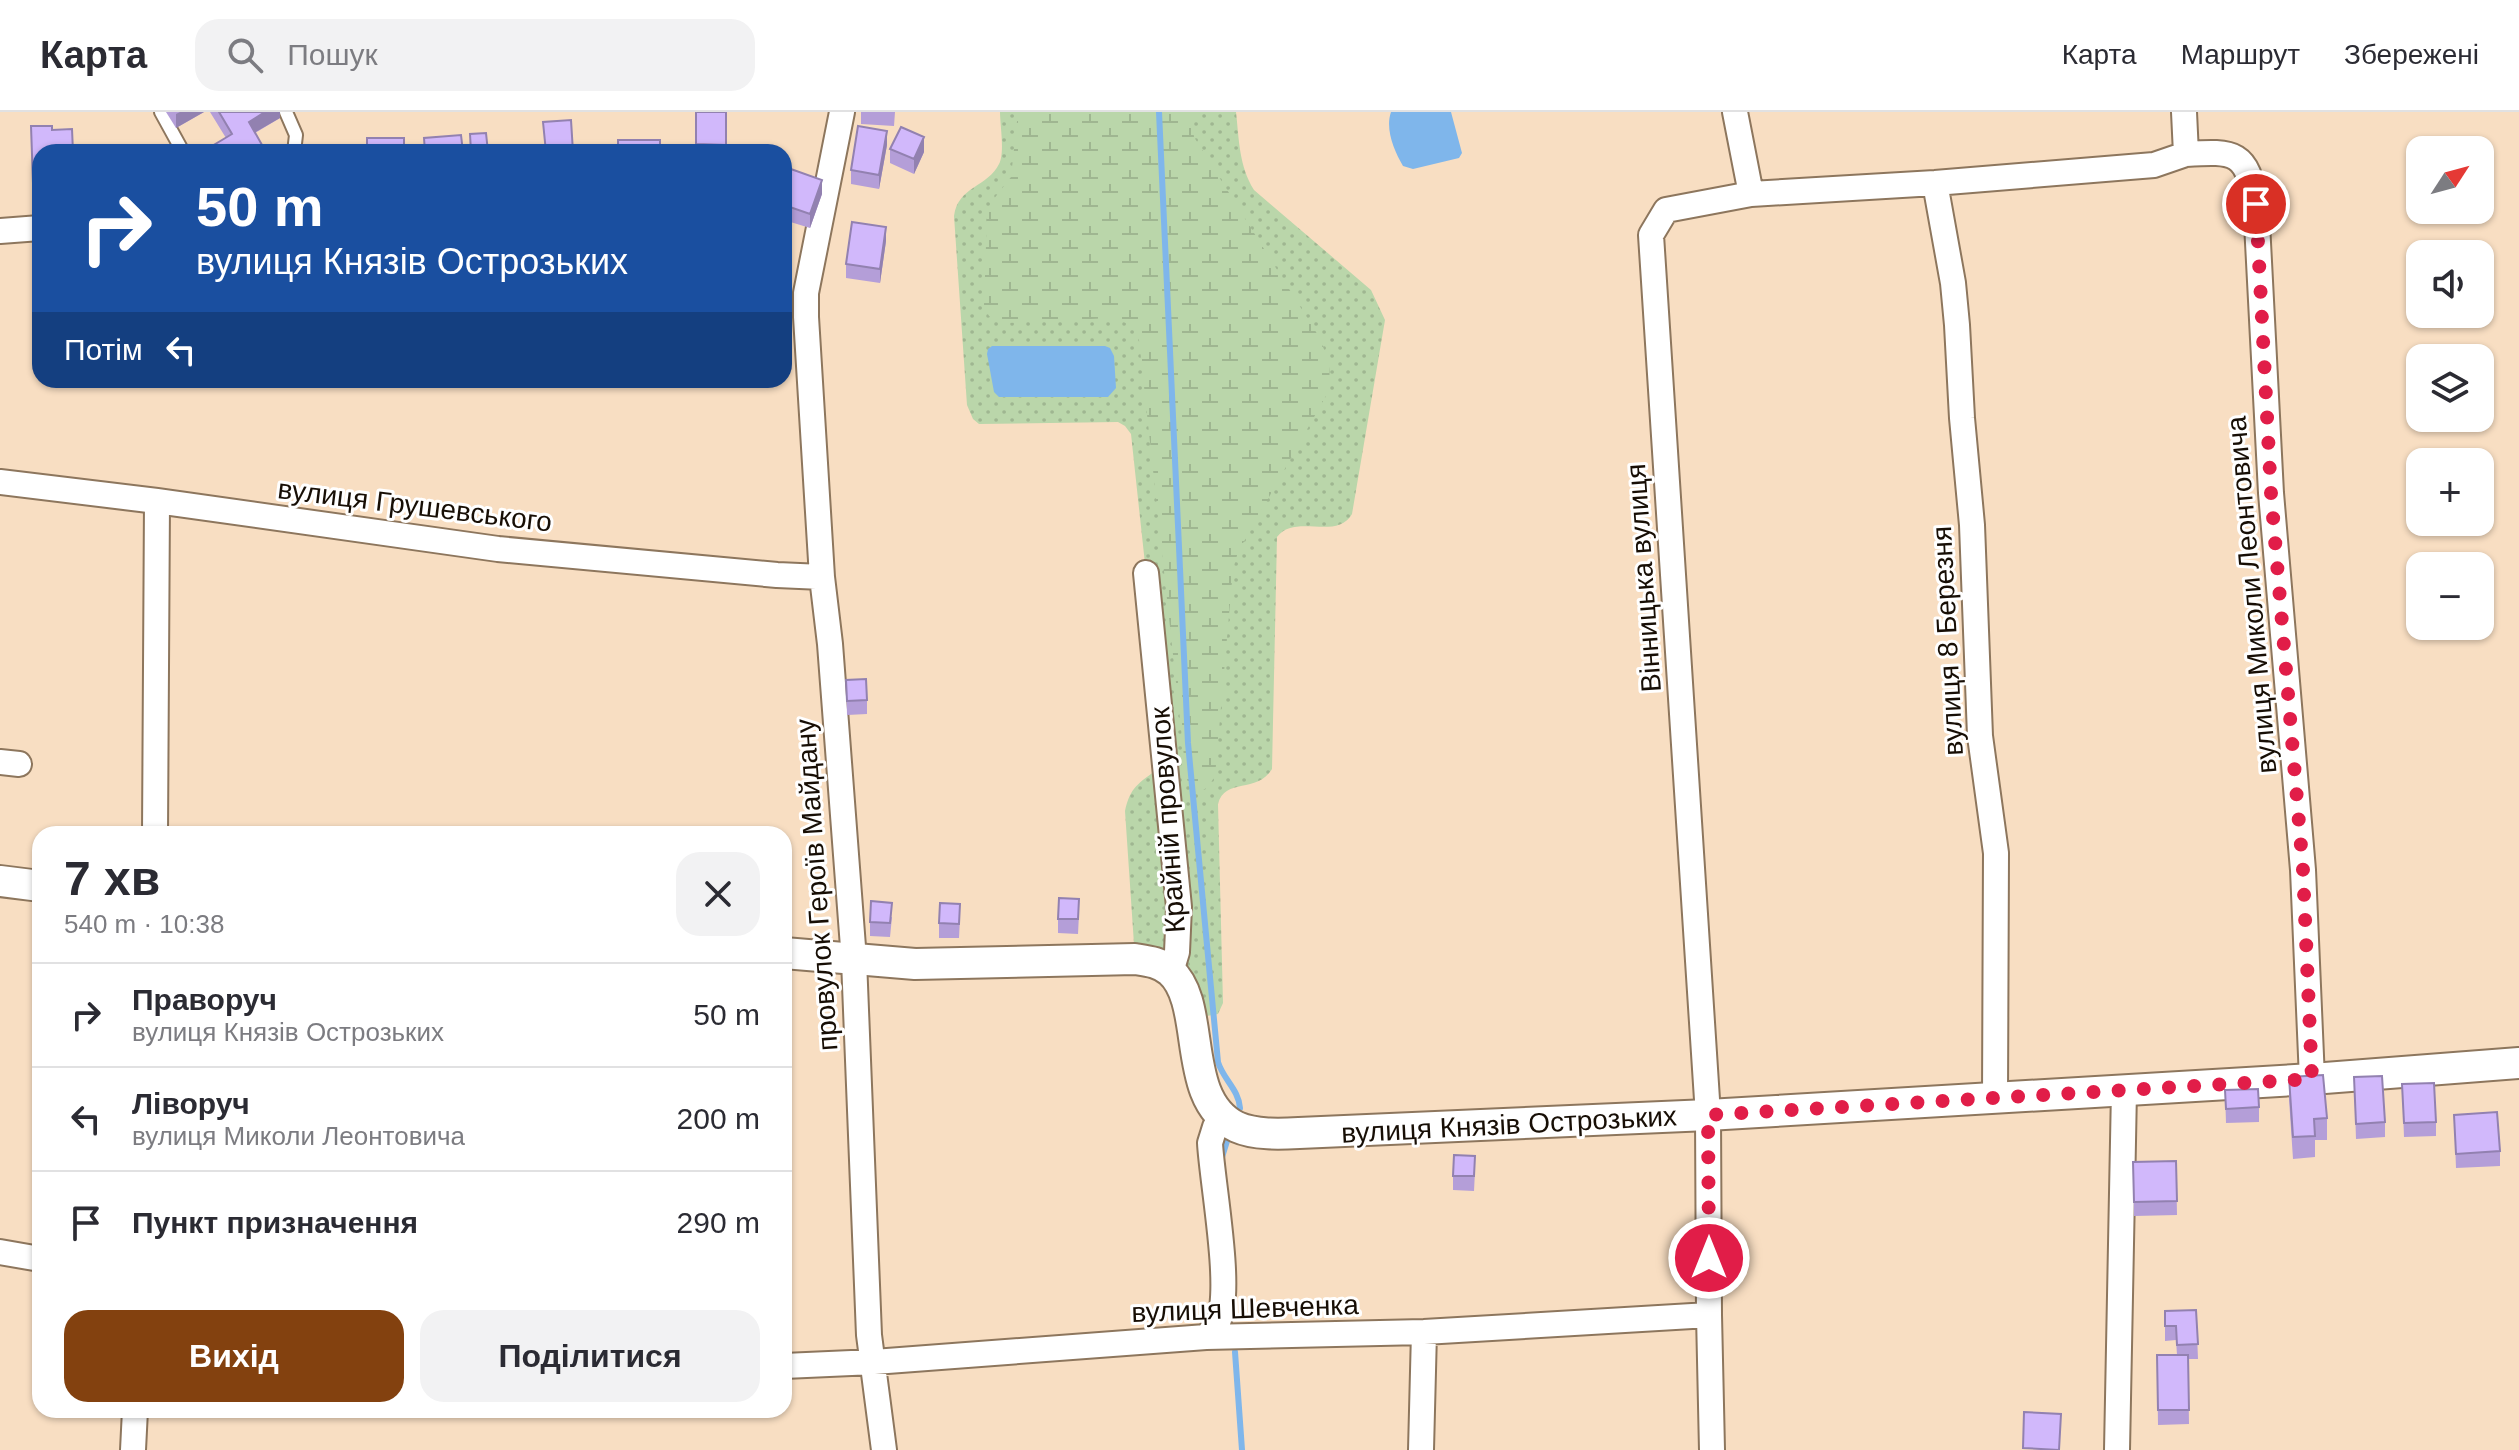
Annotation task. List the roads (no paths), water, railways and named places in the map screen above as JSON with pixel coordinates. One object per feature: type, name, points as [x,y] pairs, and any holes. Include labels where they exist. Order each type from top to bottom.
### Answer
[{"type":"street","name":"провулок Героїв Майдану","points":[[842,112],[806,293],[806,317],[822,577],[854,960],[869,1335],[884,1450]]},
{"type":"street","points":[[1735,112],[1751,194]]},
{"type":"street","points":[[2184,112],[2186,154]]},
{"type":"street","name":"вулиця Миколи Леонтовича","points":[[2186,154],[2222,152],[2234,155],[2245,167],[2256,204],[2271,493],[2303,870],[2312,1079]]},
{"type":"street","name":"Вінницька вулиця","points":[[1712,1450],[1708,1115],[1651,235],[1666,210],[1751,194],[2154,165],[2186,154]]},
{"type":"street","name":"вулиця 8 Березня","points":[[1935,183],[1953,283],[1957,325],[1972,525],[1980,736],[1996,853],[1995,1097]]},
{"type":"street","points":[[0,231],[32,229]]},
{"type":"street","name":"вулиця Грушевського","points":[[0,482],[498,549],[822,577]]},
{"type":"street","points":[[155,826],[157,501]]},
{"type":"street","name":"Крайній провулок","points":[[1146,573],[1179,907],[1177,952],[1171,972],[1181,987],[1188,1008],[1206,1091],[1221,1116]]},
{"type":"street","points":[[0,881],[32,885]]},
{"type":"street","points":[[792,954],[915,964],[1135,959],[1155,962],[1171,972]]},
{"type":"street","name":"вулиця Князів Острозьких","points":[[1221,1116],[1237,1127],[1284,1134],[1708,1115],[2312,1079],[2519,1063]]},
{"type":"street","points":[[2117,1450],[2124,1090]]},
{"type":"street","points":[[1206,1337],[1218,1323],[1223,1301],[1210,1143],[1221,1116]]},
{"type":"street","points":[[0,1252],[32,1258]]},
{"type":"street","name":"вулиця Шевченка","points":[[792,1366],[1206,1337],[1424,1332],[1709,1315]]},
{"type":"street","points":[[1421,1450],[1424,1332]]},
{"type":"street","points":[[133,1450],[135,1418]]},
{"type":"lane","points":[[161,112],[179,144]]},
{"type":"lane","points":[[286,112],[296,135],[295,144]]},
{"type":"water","points":[[1391,112],[1451,112],[1462,153],[1459,158],[1413,169],[1403,166],[1391,140]]},
{"type":"water","points":[[992,346],[1105,346],[1114,356],[1116,388],[1108,397],[999,397],[994,392],[987,354]]},
{"type":"waterway","points":[[1159,112],[1188,743],[1218,1062],[1237,1096],[1240,1108]]},
{"type":"waterway","points":[[1222,1157],[1227,1141]]},
{"type":"waterway","points":[[1235,1352],[1242,1450]]}]
